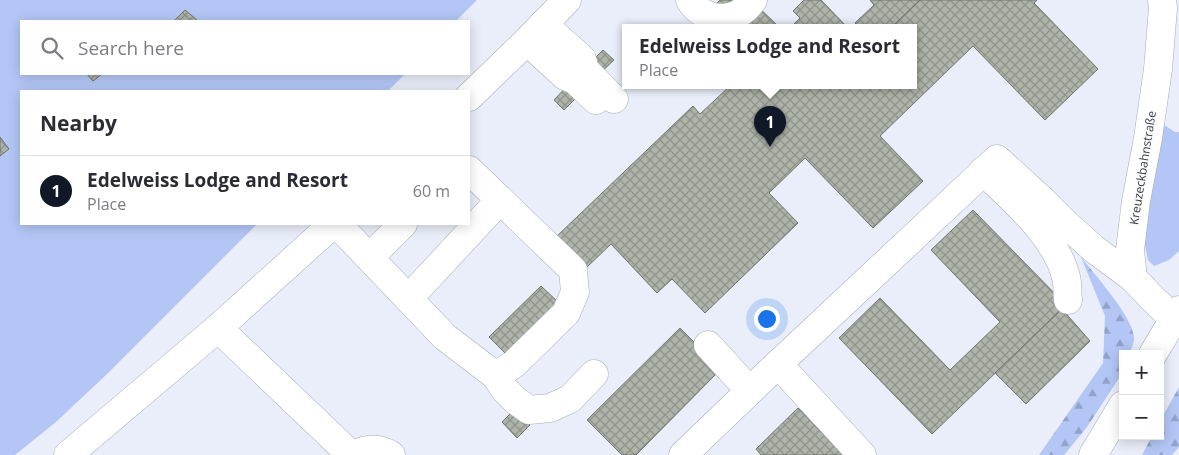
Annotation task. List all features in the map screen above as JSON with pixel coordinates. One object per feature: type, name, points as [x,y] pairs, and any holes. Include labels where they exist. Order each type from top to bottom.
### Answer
[{"type":"street","points":[[470,96],[567,0]]},
{"type":"street","points":[[690,0],[701,12],[712,17],[724,18],[735,15],[745,9],[753,0]]},
{"type":"street","name":"Kreuzeckbahnstraße","points":[[1133,278],[1130,250],[1136,201],[1148,138],[1158,68],[1162,0]]},
{"type":"street","points":[[535,33],[565,76],[575,80],[609,104]]},
{"type":"street","points":[[683,455],[997,159],[1094,249],[1133,278],[1152,298],[1176,315],[1155,350]]},
{"type":"street","points":[[470,171],[573,270],[575,292],[566,313],[514,364],[496,376]]},
{"type":"street","points":[[983,171],[1036,223],[1059,258],[1067,279],[1068,300]]},
{"type":"street","points":[[408,298],[500,200]]},
{"type":"street","points":[[68,455],[218,328],[332,225]]},
{"type":"street","points":[[338,225],[445,337],[496,376],[514,400],[529,410],[550,408],[570,399],[594,374]]},
{"type":"street","points":[[370,257],[402,225]]},
{"type":"street","points":[[218,328],[351,455]]},
{"type":"street","points":[[708,345],[750,390]]},
{"type":"street","points":[[778,364],[862,455]]},
{"type":"street","points":[[1092,455],[1119,411]]},
{"type":"street","points":[[355,455],[362,451],[374,449],[391,455]]},
{"type":"green space","points":[[0,0],[477,0],[457,20],[20,20],[20,75],[404,75],[389,90],[20,90],[20,225],[256,225],[107,374],[56,422],[15,455],[0,455]]},
{"type":"green space","points":[[1158,69],[1164,125],[1175,132],[1179,132],[1179,251],[1169,260],[1154,266],[1148,260],[1136,201]]},
{"type":"green space","points":[[1081,257],[1104,285],[1128,320],[1133,330],[1134,342],[1131,350],[1119,350],[1119,378],[1087,427],[1065,454],[1039,455],[1103,363],[1105,316]]},
{"type":"green space","points":[[1179,387],[1179,447],[1172,455],[1142,455],[1150,440],[1164,440],[1164,414]]},
{"type":"building","points":[[720,0],[751,0],[776,24],[737,24],[716,4]]},
{"type":"building","points":[[804,0],[821,0],[844,24],[794,24],[800,18],[793,11]]},
{"type":"building","points":[[870,0],[920,0],[895,24],[855,23],[874,5]]},
{"type":"building","points":[[920,0],[1037,0],[1034,3],[1098,69],[1045,120],[973,46],[880,136],[923,181],[873,228],[805,158],[769,193],[798,223],[705,313],[672,279],[657,293],[611,244],[586,268],[556,237],[693,106],[700,114],[727,89],[917,89],[917,24],[895,24]]},
{"type":"building","points":[[185,10],[197,20],[175,20]]},
{"type":"building","points":[[603,50],[614,60],[595,78],[585,68]]},
{"type":"building","points":[[88,75],[101,75],[93,81]]},
{"type":"building","points":[[572,81],[582,92],[564,110],[554,100]]},
{"type":"building","points":[[0,137],[9,149],[0,156]]},
{"type":"building","points":[[973,210],[1066,305],[932,434],[839,338],[880,298],[950,370],[1000,322],[931,250]]},
{"type":"building","points":[[541,286],[559,303],[506,354],[489,337]]},
{"type":"building","points":[[1062,309],[1090,341],[1026,404],[995,373]]},
{"type":"building","points":[[680,328],[721,369],[636,455],[622,455],[587,420]]},
{"type":"building","points":[[798,408],[843,455],[761,455],[756,449]]},
{"type":"building","points":[[514,410],[530,425],[517,438],[502,422]]},
{"type":"place","name":"Edelweiss Lodge and Resort","points":[[770,147]]}]
